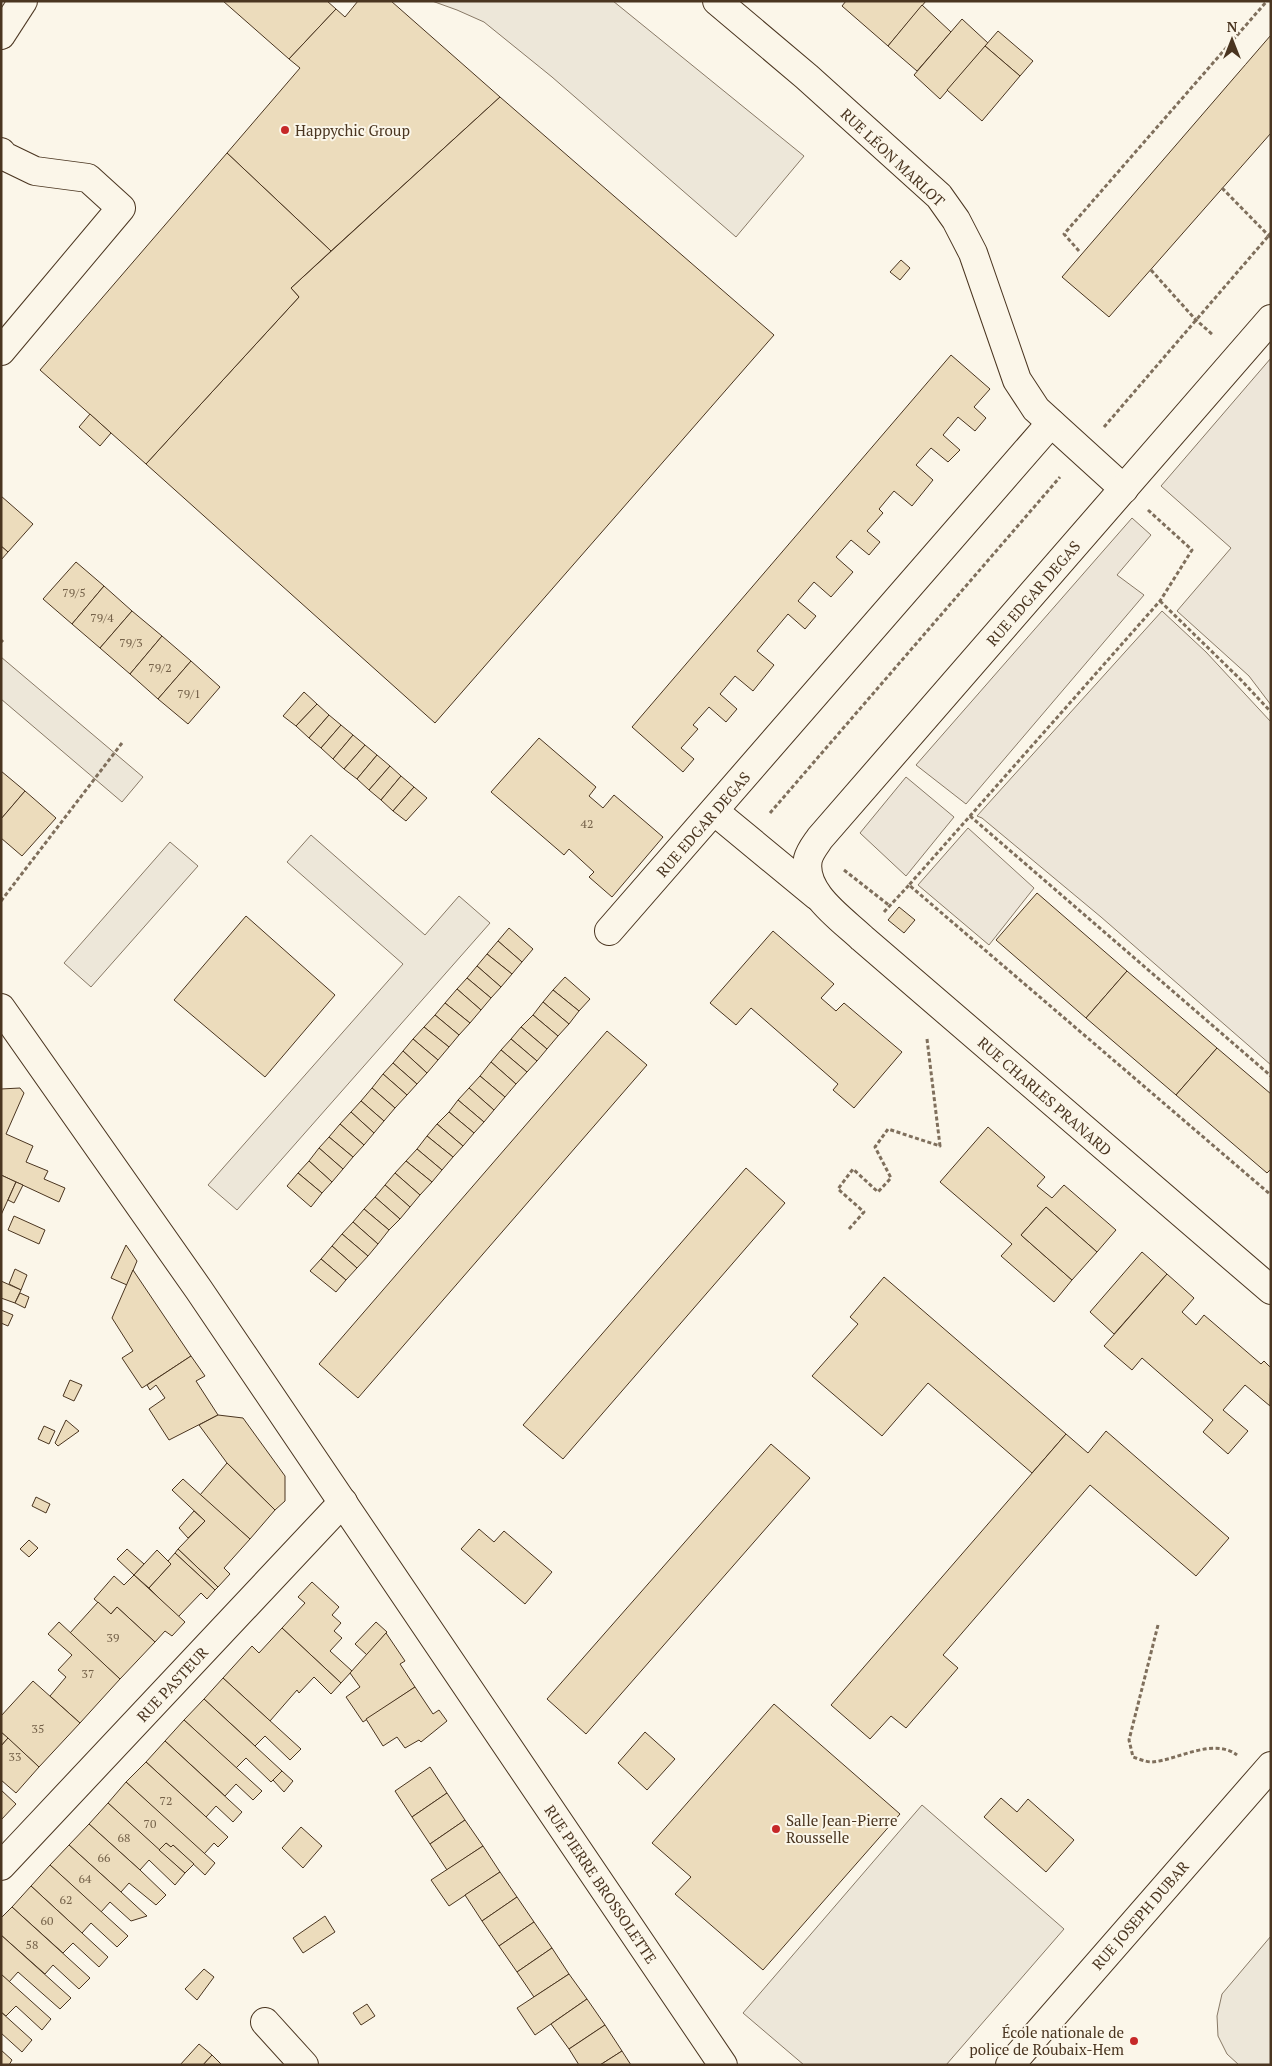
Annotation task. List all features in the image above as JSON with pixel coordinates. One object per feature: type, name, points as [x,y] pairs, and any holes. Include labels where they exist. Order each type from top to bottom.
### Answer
[{"type":"street","points":[[1,35],[23,1]]},
{"type":"street","name":"RUE LÉON MARLOT","points":[[717,1],[807,77],[939,196],[956,220],[973,253],[1017,380],[1036,409],[1124,489]]},
{"type":"street","points":[[1,152],[4,156],[35,171],[88,178],[121,208],[1,351]]},
{"type":"street","name":"RUE EDGAR DEGAS","points":[[808,872],[808,859],[820,838],[1271,319]]},
{"type":"street","name":"RUE EDGAR DEGAS","points":[[609,931],[1051,422]]},
{"type":"street","name":"RUE CHARLES PRANARD","points":[[714,811],[821,900],[868,943],[1271,1290]]},
{"type":"street","name":"RUE CHARLES PRANARD","points":[[808,872],[821,900]]},
{"type":"street","name":"RUE PIERRE BROSSOLETTE","points":[[1,1008],[199,1290],[723,2065]]},
{"type":"street","name":"RUE PASTEUR","points":[[1,1866],[343,1502]]},
{"type":"street","name":"RUE JOSEPH DUBAR","points":[[1010,2065],[1267,1770]]},
{"type":"street","points":[[265,2022],[304,2065]]},
{"type":"path","points":[[1079,251],[1064,234],[1267,1]]},
{"type":"path","points":[[748,838],[1083,452],[1195,319],[1270,236],[1222,188]]},
{"type":"path","points":[[1151,270],[1195,319],[1238,356]]},
{"type":"path","points":[[1105,511],[1137,499],[1192,550],[1160,601],[909,885],[1271,1195]]},
{"type":"path","points":[[1160,601],[1271,712]]},
{"type":"path","points":[[1,901],[122,744]]},
{"type":"path","points":[[970,816],[1271,1076]]},
{"type":"path","points":[[849,1229],[864,1212],[838,1189],[853,1169],[878,1192],[891,1178],[875,1147],[888,1128],[940,1146],[926,1031]]},
{"type":"path","points":[[1158,1625],[1129,1740],[1133,1757],[1151,1762],[1206,1749],[1230,1750],[1267,1770]]},
{"type":"shaded area","points":[[432,1],[613,1],[804,156],[736,237],[552,77],[484,22]]},
{"type":"shaded area","points":[[1271,358],[1271,705],[1249,676],[1177,611],[1231,548],[1161,486]]},
{"type":"shaded area","points":[[1132,518],[1151,535],[1117,575],[1144,595],[966,804],[916,765]]},
{"type":"shaded area","points":[[1162,611],[1206,652],[1271,722],[1271,1065],[1101,917],[982,818],[977,816]]},
{"type":"shaded area","points":[[1,657],[143,777],[122,802],[1,699]]},
{"type":"shaded area","points":[[906,777],[954,817],[906,876],[860,833]]},
{"type":"shaded area","points":[[968,828],[1034,888],[989,945],[918,885]]},
{"type":"shaded area","points":[[311,835],[425,935],[459,896],[490,923],[237,1210],[208,1185],[403,964],[287,862]]},
{"type":"shaded area","points":[[170,842],[198,866],[91,987],[64,963]]},
{"type":"shaded area","points":[[922,1805],[1064,1929],[946,2065],[804,2065],[743,2013]]},
{"type":"shaded area","points":[[1271,1936],[1271,2065],[1239,2065],[1227,2054],[1218,2036],[1217,2016],[1222,1994]]},
{"type":"building","points":[[223,1],[327,1],[336,9],[289,59]]},
{"type":"building","points":[[358,1],[391,1],[500,97],[331,251],[227,153],[300,68],[289,59],[336,9],[345,17]]},
{"type":"building","points":[[846,1],[926,1],[888,46],[842,6]]},
{"type":"building","points":[[922,5],[951,32],[917,71],[888,46]]},
{"type":"building","points":[[962,19],[988,43],[940,99],[914,75]]},
{"type":"building","points":[[998,31],[1033,61],[1020,76],[985,46]]},
{"type":"building","points":[[1271,35],[1271,133],[1109,317],[1062,277]]},
{"type":"building","points":[[985,46],[1020,76],[982,121],[947,90]]},
{"type":"building","points":[[500,97],[774,335],[435,723],[146,464],[299,297],[291,288]]},
{"type":"building","points":[[227,153],[331,251],[291,288],[299,297],[146,464],[40,370]]},
{"type":"building","points":[[901,260],[910,268],[900,280],[890,272]]},
{"type":"building","points":[[951,355],[990,389],[974,407],[986,418],[975,431],[958,417],[943,435],[960,450],[948,462],[931,448],[916,465],[933,480],[912,506],[894,491],[879,509],[883,513],[867,531],[880,542],[869,555],[851,540],[836,557],[853,572],[831,597],[814,582],[798,601],[816,616],[805,629],[788,614],[757,651],[774,665],[753,691],[735,676],[720,694],[737,709],[726,722],[709,707],[693,725],[698,729],[681,748],[694,759],[683,772],[632,727]]},
{"type":"building","points":[[90,414],[111,433],[100,446],[79,427]]},
{"type":"building","points":[[1,496],[33,524],[8,552],[1,546]]},
{"type":"building","points":[[1,546],[8,552],[1,560]]},
{"type":"building","points":[[76,562],[104,586],[72,624],[43,599]]},
{"type":"building","points":[[104,586],[132,611],[100,648],[72,624]]},
{"type":"building","points":[[132,611],[162,636],[130,674],[100,648]]},
{"type":"building","points":[[162,636],[191,661],[158,699],[130,674]]},
{"type":"building","points":[[191,661],[220,687],[188,724],[158,699]]},
{"type":"building","points":[[304,692],[317,704],[296,726],[283,716]]},
{"type":"building","points":[[317,704],[329,715],[309,738],[296,726]]},
{"type":"building","points":[[329,715],[341,725],[321,748],[309,738]]},
{"type":"building","points":[[341,725],[353,735],[333,759],[321,748]]},
{"type":"building","points":[[353,735],[365,745],[344,769],[333,759]]},
{"type":"building","points":[[539,738],[596,787],[589,796],[603,808],[614,795],[663,837],[612,897],[589,877],[594,872],[569,849],[564,855],[491,792]]},
{"type":"building","points":[[365,745],[377,755],[357,779],[344,769]]},
{"type":"building","points":[[377,755],[390,766],[369,790],[357,779]]},
{"type":"building","points":[[390,766],[401,776],[381,800],[369,790]]},
{"type":"building","points":[[1,771],[25,791],[1,819]]},
{"type":"building","points":[[401,776],[414,787],[393,811],[381,800]]},
{"type":"building","points":[[414,787],[427,798],[406,821],[393,811]]},
{"type":"building","points":[[25,791],[56,818],[22,856],[1,838],[1,819]]},
{"type":"building","points":[[1037,893],[1127,971],[1086,1018],[996,940]]},
{"type":"building","points":[[899,907],[915,920],[904,933],[888,920]]},
{"type":"building","points":[[246,916],[335,995],[265,1077],[174,1000]]},
{"type":"building","points":[[509,928],[533,949],[522,962],[498,941]]},
{"type":"building","points":[[773,931],[834,984],[821,998],[836,1011],[844,1003],[902,1052],[854,1108],[833,1090],[838,1084],[751,1008],[736,1025],[710,1003]]},
{"type":"building","points":[[498,941],[522,962],[512,974],[487,954]]},
{"type":"building","points":[[487,954],[512,974],[501,987],[477,966]]},
{"type":"building","points":[[477,966],[501,987],[491,998],[467,978]]},
{"type":"building","points":[[1127,971],[1217,1048],[1176,1095],[1086,1018]]},
{"type":"building","points":[[565,977],[590,999],[579,1011],[553,990]]},
{"type":"building","points":[[467,978],[491,998],[481,1010],[457,989]]},
{"type":"building","points":[[457,989],[481,1010],[470,1023],[445,1003]]},
{"type":"building","points":[[553,990],[579,1011],[569,1024],[543,1002]]},
{"type":"building","points":[[543,1002],[569,1024],[558,1036],[533,1015]]},
{"type":"building","points":[[445,1003],[470,1023],[459,1035],[435,1015]]},
{"type":"building","points":[[435,1015],[459,1035],[449,1047],[424,1027]]},
{"type":"building","points":[[533,1015],[558,1036],[547,1049],[521,1027]]},
{"type":"building","points":[[424,1027],[449,1047],[438,1060],[413,1039]]},
{"type":"building","points":[[521,1027],[547,1049],[537,1061],[511,1039]]},
{"type":"building","points":[[607,1031],[647,1065],[358,1398],[319,1364]]},
{"type":"building","points":[[413,1039],[438,1060],[427,1073],[403,1051]]},
{"type":"building","points":[[511,1039],[537,1061],[527,1072],[501,1050]]},
{"type":"building","points":[[1217,1048],[1271,1094],[1271,1169],[1267,1173],[1176,1095]]},
{"type":"building","points":[[501,1050],[527,1072],[516,1084],[491,1062]]},
{"type":"building","points":[[403,1051],[427,1073],[417,1084],[393,1063]]},
{"type":"building","points":[[491,1062],[516,1084],[505,1097],[480,1076]]},
{"type":"building","points":[[393,1063],[417,1084],[407,1095],[383,1074]]},
{"type":"building","points":[[383,1074],[407,1095],[395,1108],[372,1088]]},
{"type":"building","points":[[480,1076],[505,1097],[494,1110],[469,1088]]},
{"type":"building","points":[[20,1088],[24,1093],[6,1134],[33,1146],[26,1162],[48,1171],[44,1179],[65,1188],[59,1202],[1,1175],[1,1089]]},
{"type":"building","points":[[372,1088],[395,1108],[384,1121],[361,1101]]},
{"type":"building","points":[[469,1088],[494,1110],[484,1122],[458,1100]]},
{"type":"building","points":[[458,1100],[484,1122],[474,1133],[449,1112]]},
{"type":"building","points":[[361,1101],[384,1121],[374,1133],[351,1112]]},
{"type":"building","points":[[351,1112],[374,1133],[364,1145],[340,1124]]},
{"type":"building","points":[[449,1112],[474,1133],[463,1146],[437,1124]]},
{"type":"building","points":[[340,1124],[364,1145],[353,1157],[329,1137]]},
{"type":"building","points":[[437,1124],[463,1146],[453,1157],[427,1136]]},
{"type":"building","points":[[988,1127],[1045,1177],[1037,1186],[1052,1198],[1064,1185],[1116,1230],[1097,1252],[1046,1207],[1021,1235],[1072,1280],[1054,1302],[1001,1256],[1012,1244],[940,1182]]},
{"type":"building","points":[[427,1136],[453,1157],[442,1170],[417,1149]]},
{"type":"building","points":[[329,1137],[353,1157],[343,1169],[319,1148]]},
{"type":"building","points":[[319,1148],[343,1169],[332,1182],[309,1161]]},
{"type":"building","points":[[417,1149],[442,1170],[432,1182],[406,1161]]},
{"type":"building","points":[[309,1161],[332,1182],[322,1193],[298,1173]]},
{"type":"building","points":[[406,1161],[432,1182],[420,1195],[395,1173]]},
{"type":"building","points":[[746,1168],[785,1203],[563,1459],[523,1425]]},
{"type":"building","points":[[298,1173],[322,1193],[311,1207],[287,1186]]},
{"type":"building","points":[[395,1173],[420,1195],[410,1207],[385,1185]]},
{"type":"building","points":[[1,1175],[16,1182],[1,1215]]},
{"type":"building","points":[[16,1182],[23,1185],[14,1203],[8,1200]]},
{"type":"building","points":[[385,1185],[410,1207],[400,1219],[375,1197]]},
{"type":"building","points":[[375,1197],[400,1219],[389,1230],[364,1209]]},
{"type":"building","points":[[1046,1207],[1097,1252],[1072,1280],[1021,1235]]},
{"type":"building","points":[[364,1209],[389,1230],[378,1244],[353,1222]]},
{"type":"building","points":[[14,1216],[45,1230],[39,1244],[8,1230]]},
{"type":"building","points":[[353,1222],[378,1244],[368,1256],[342,1234]]},
{"type":"building","points":[[342,1234],[368,1256],[357,1268],[332,1246]]},
{"type":"building","points":[[126,1245],[137,1261],[127,1285],[111,1278]]},
{"type":"building","points":[[332,1246],[357,1268],[346,1280],[321,1259]]},
{"type":"building","points":[[1142,1252],[1167,1274],[1114,1334],[1090,1312]]},
{"type":"building","points":[[321,1259],[346,1280],[336,1292],[310,1271]]},
{"type":"building","points":[[15,1269],[27,1275],[21,1290],[9,1284]]},
{"type":"building","points":[[133,1270],[191,1356],[142,1388],[122,1358],[133,1351],[112,1318]]},
{"type":"building","points":[[1167,1274],[1194,1298],[1182,1312],[1196,1325],[1204,1315],[1261,1364],[1264,1361],[1271,1368],[1270,1406],[1245,1385],[1223,1410],[1248,1431],[1228,1454],[1203,1432],[1213,1420],[1142,1358],[1132,1370],[1104,1346]]},
{"type":"building","points":[[884,1277],[1066,1434],[1032,1473],[928,1383],[882,1436],[812,1376],[858,1324],[850,1317]]},
{"type":"building","points":[[1,1281],[21,1290],[15,1303],[1,1298]]},
{"type":"building","points":[[20,1293],[29,1297],[25,1308],[15,1303]]},
{"type":"building","points":[[1,1310],[13,1315],[8,1326],[1,1323]]},
{"type":"building","points":[[191,1356],[205,1376],[196,1381],[218,1415],[169,1440],[149,1409],[165,1398],[156,1385],[150,1390],[147,1385]]},
{"type":"building","points":[[70,1380],[82,1385],[74,1401],[63,1396]]},
{"type":"building","points":[[218,1415],[243,1418],[285,1476],[285,1501],[275,1510],[227,1463],[199,1425]]},
{"type":"building","points":[[66,1420],[79,1431],[58,1446],[55,1443]]},
{"type":"building","points":[[44,1426],[55,1431],[49,1444],[38,1439]]},
{"type":"building","points":[[1106,1431],[1229,1538],[1196,1576],[1090,1485],[943,1655],[958,1668],[906,1728],[891,1716],[870,1739],[831,1705],[1066,1434],[1088,1453]]},
{"type":"building","points":[[771,1444],[810,1478],[586,1734],[547,1699]]},
{"type":"building","points":[[227,1463],[275,1510],[250,1539],[200,1495]]},
{"type":"building","points":[[183,1479],[250,1539],[224,1568],[230,1574],[218,1587],[178,1549],[205,1521],[172,1490]]},
{"type":"building","points":[[36,1497],[50,1504],[46,1513],[32,1506]]},
{"type":"building","points":[[194,1511],[205,1521],[188,1538],[179,1528]]},
{"type":"building","points":[[479,1529],[494,1542],[504,1531],[552,1572],[525,1604],[461,1549]]},
{"type":"building","points":[[29,1540],[38,1548],[29,1557],[20,1549]]},
{"type":"building","points":[[127,1549],[144,1564],[134,1575],[117,1559]]},
{"type":"building","points":[[178,1549],[218,1587],[215,1590],[175,1553]]},
{"type":"building","points":[[157,1550],[171,1564],[149,1588],[134,1575]]},
{"type":"building","points":[[175,1553],[215,1590],[207,1599],[201,1593],[178,1617],[149,1588],[171,1564],[168,1561]]},
{"type":"building","points":[[134,1575],[185,1622],[172,1636],[165,1631],[155,1642],[117,1607],[111,1614],[94,1599],[114,1576],[124,1585]]},
{"type":"building","points":[[312,1582],[339,1607],[332,1615],[341,1623],[334,1631],[342,1638],[330,1651],[352,1671],[341,1683],[282,1628],[305,1603],[298,1597]]},
{"type":"building","points":[[98,1602],[111,1614],[117,1607],[155,1642],[120,1679],[70,1633]]},
{"type":"building","points":[[59,1622],[120,1679],[80,1723],[50,1696],[66,1677],[58,1670],[72,1655],[48,1634]]},
{"type":"building","points":[[376,1622],[387,1632],[367,1655],[355,1644]]},
{"type":"building","points":[[282,1628],[341,1683],[331,1694],[314,1677],[299,1693],[297,1690],[270,1721],[223,1678],[252,1646],[259,1653]]},
{"type":"building","points":[[386,1633],[405,1661],[400,1664],[415,1687],[363,1722],[346,1697],[360,1687],[350,1673]]},
{"type":"building","points":[[223,1678],[301,1749],[290,1760],[265,1736],[255,1746],[204,1699]]},
{"type":"building","points":[[33,1681],[80,1723],[39,1767],[1,1732],[1,1716]]},
{"type":"building","points":[[415,1687],[433,1714],[439,1710],[447,1721],[421,1742],[419,1740],[405,1748],[397,1737],[383,1746],[366,1719]]},
{"type":"building","points":[[204,1699],[282,1771],[271,1782],[246,1758],[236,1768],[184,1720]]},
{"type":"building","name":"Salle Jean-Pierre Rousselle","points":[[774,1704],[900,1814],[763,1970],[675,1894],[691,1877],[652,1843]]},
{"type":"building","points":[[184,1720],[262,1791],[253,1800],[236,1784],[225,1796],[165,1741]]},
{"type":"building","points":[[1,1732],[8,1738],[1,1746]]},
{"type":"building","points":[[645,1732],[675,1759],[647,1790],[618,1763]]},
{"type":"building","points":[[8,1738],[39,1767],[16,1793],[1,1780],[1,1746]]},
{"type":"building","points":[[165,1741],[242,1812],[233,1822],[216,1806],[206,1817],[146,1762]]},
{"type":"building","points":[[146,1762],[228,1837],[218,1847],[214,1843],[204,1854],[126,1782]]},
{"type":"building","points":[[430,1767],[447,1793],[412,1817],[395,1791]]},
{"type":"building","points":[[282,1771],[293,1781],[284,1792],[273,1780]]},
{"type":"building","points":[[126,1782],[215,1863],[205,1875],[173,1845],[171,1847],[166,1843],[159,1850],[108,1803]]},
{"type":"building","points":[[1,1790],[16,1804],[1,1820]]},
{"type":"building","points":[[447,1793],[465,1820],[430,1844],[412,1817]]},
{"type":"building","points":[[1001,1798],[1017,1812],[1028,1799],[1074,1840],[1046,1872],[984,1817]]},
{"type":"building","points":[[108,1803],[185,1873],[175,1885],[149,1860],[140,1870],[89,1824]]},
{"type":"building","points":[[465,1820],[483,1846],[447,1870],[430,1844]]},
{"type":"building","points":[[89,1824],[166,1895],[156,1905],[129,1883],[121,1892],[69,1845]]},
{"type":"building","points":[[301,1827],[322,1846],[303,1868],[282,1848]]},
{"type":"building","points":[[166,1843],[171,1847],[173,1845],[194,1864],[185,1873],[159,1850]]},
{"type":"building","points":[[69,1845],[147,1916],[131,1921],[110,1902],[101,1912],[50,1865]]},
{"type":"building","points":[[483,1846],[500,1872],[449,1906],[431,1880]]},
{"type":"building","points":[[50,1865],[128,1936],[117,1947],[91,1923],[82,1933],[31,1886]]},
{"type":"building","points":[[500,1872],[517,1897],[482,1921],[465,1895]]},
{"type":"building","points":[[31,1886],[108,1957],[99,1967],[73,1943],[63,1953],[12,1907]]},
{"type":"building","points":[[517,1897],[534,1922],[499,1946],[482,1921]]},
{"type":"building","points":[[12,1907],[90,1978],[79,1989],[53,1965],[45,1974],[1,1935],[1,1918]]},
{"type":"building","points":[[325,1916],[335,1932],[303,1953],[293,1938]]},
{"type":"building","points":[[534,1922],[552,1948],[517,1972],[499,1946]]},
{"type":"building","points":[[1,1935],[71,1998],[60,2009],[18,1972],[9,1982],[1,1974]]},
{"type":"building","points":[[552,1948],[569,1974],[534,1997],[517,1972]]},
{"type":"building","points":[[204,1969],[214,1977],[197,2000],[185,1989]]},
{"type":"building","points":[[1,1974],[51,2019],[42,2030],[16,2006],[6,2016],[1,2012]]},
{"type":"building","points":[[569,1974],[587,1999],[535,2035],[517,2008]]},
{"type":"building","points":[[587,1999],[605,2025],[569,2049],[551,2024]]},
{"type":"building","points":[[367,2004],[375,2016],[361,2025],[353,2013]]},
{"type":"building","points":[[1,2012],[32,2040],[22,2052],[1,2033]]},
{"type":"building","points":[[605,2025],[622,2051],[600,2065],[579,2065],[569,2049]]},
{"type":"building","points":[[199,2044],[212,2055],[203,2065],[180,2065]]},
{"type":"building","points":[[1,2050],[12,2060],[9,2065],[1,2065]]},
{"type":"building","points":[[622,2051],[631,2065],[600,2065]]},
{"type":"building","points":[[212,2055],[222,2065],[203,2065]]},
{"type":"place","name":"Happychic Group","points":[[285,130]]},
{"type":"place","name":"Salle Jean-Pierre Rousselle","points":[[776,1829]]},
{"type":"place","name":"École nationale de police de Roubaix-Hem","points":[[1134,2041]]}]
